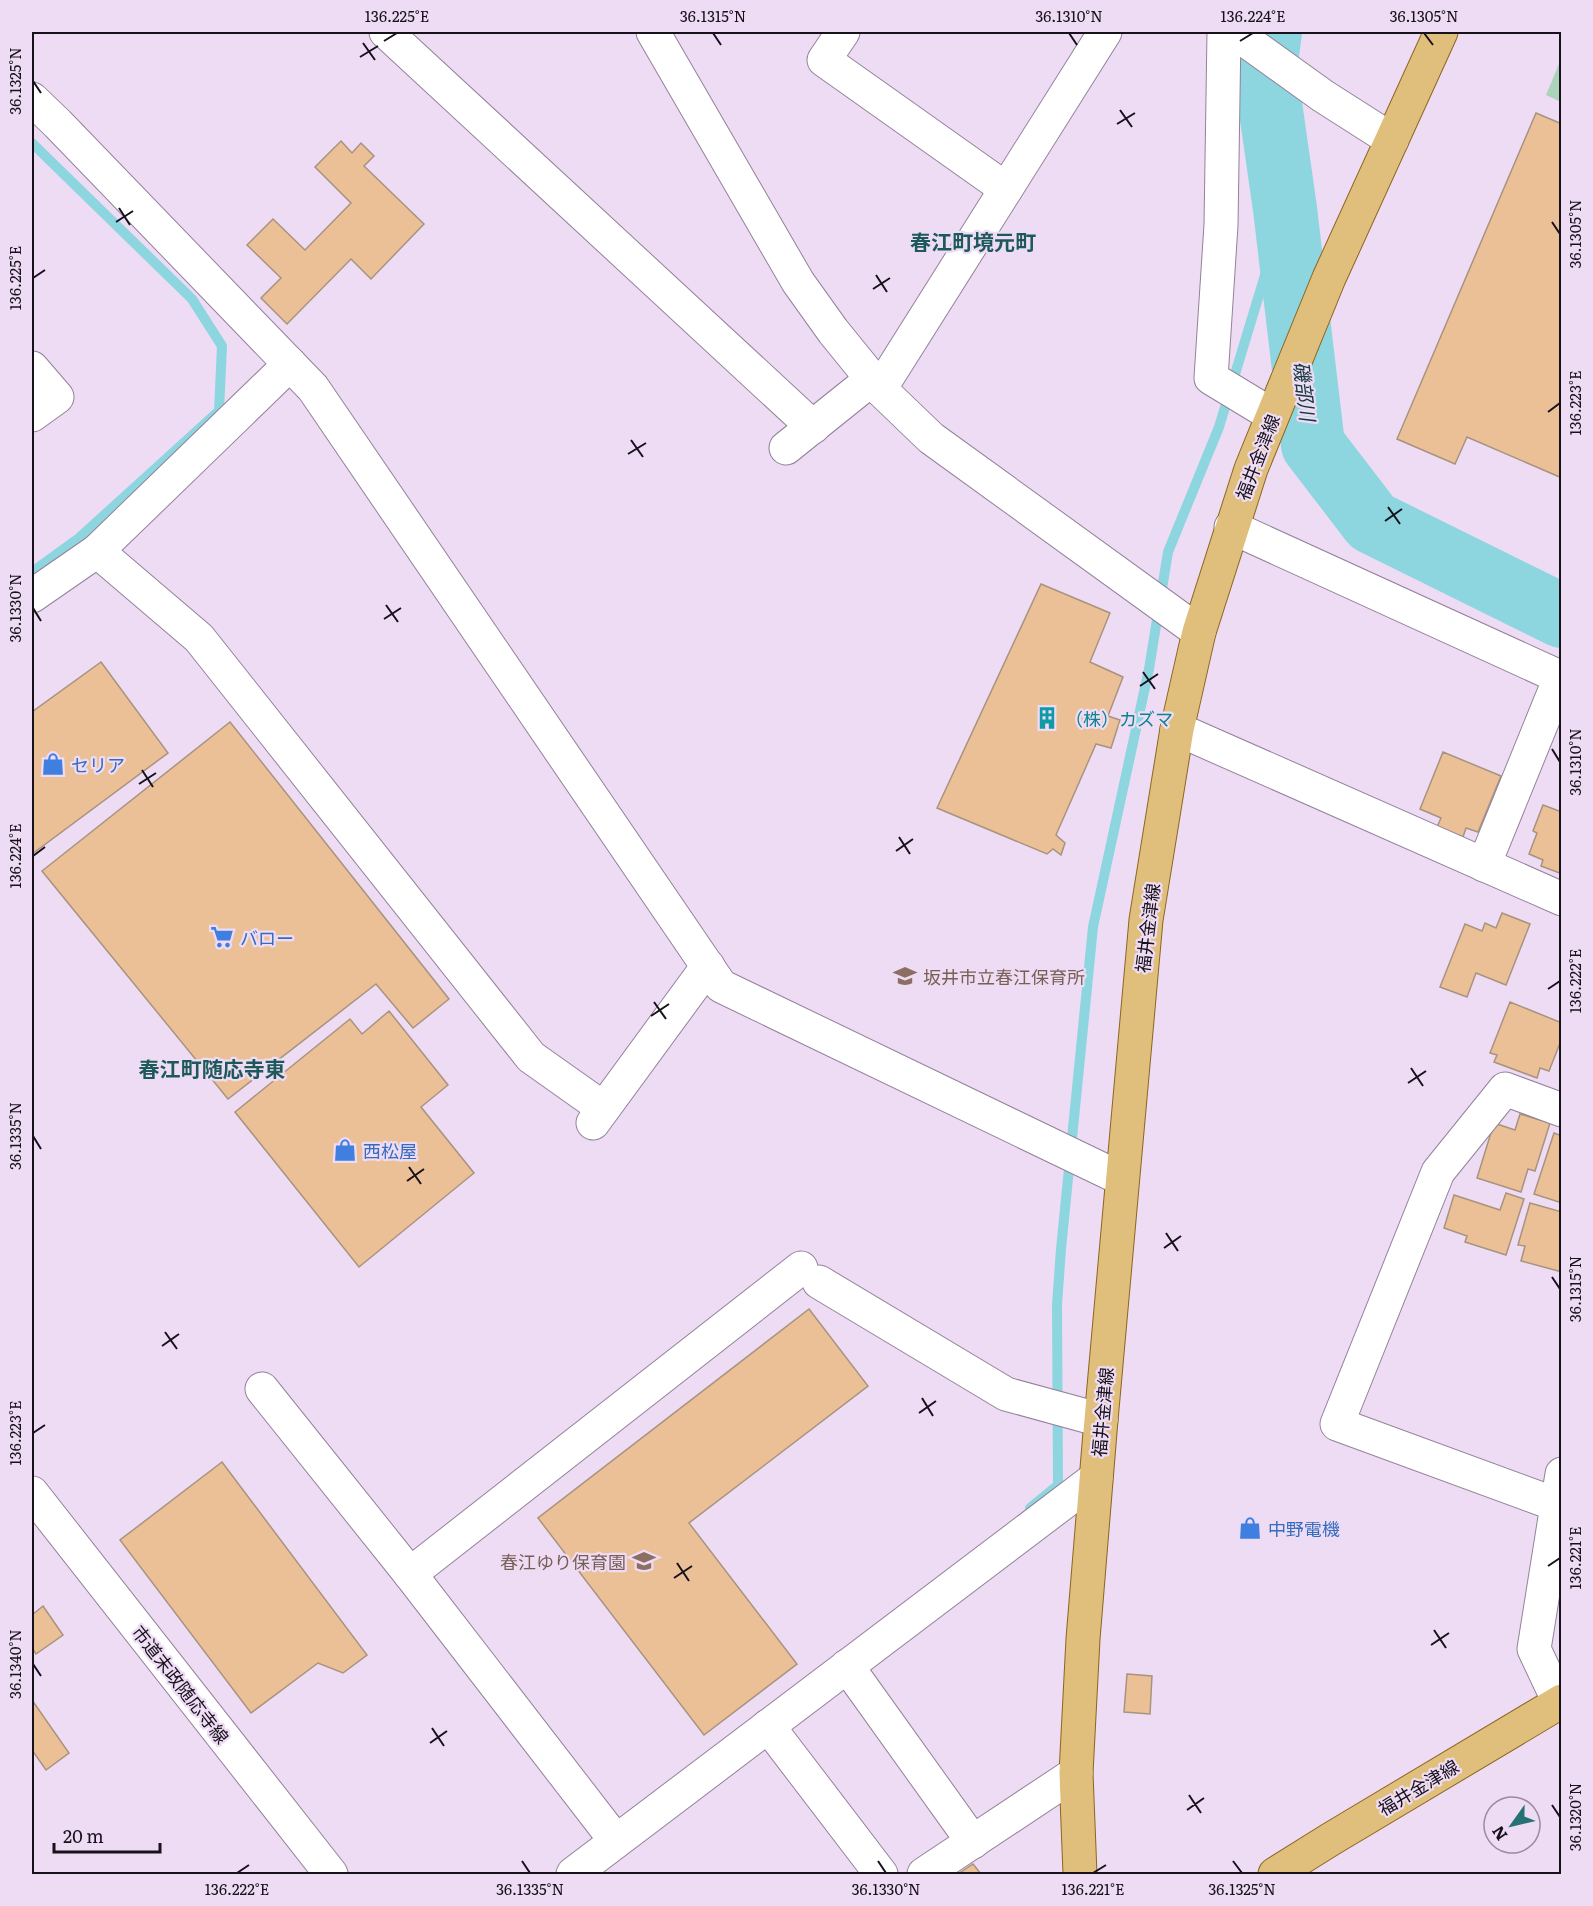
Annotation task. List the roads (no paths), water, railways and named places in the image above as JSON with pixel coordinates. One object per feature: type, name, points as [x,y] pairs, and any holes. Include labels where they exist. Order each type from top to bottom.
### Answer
[{"type":"main road","name":"福井金津線","points":[[1080,1875],[1076,1773],[1083,1639],[1096,1478],[1146,920],[1177,729],[1199,632],[1251,469],[1329,278],[1441,32]]},
{"type":"main road","name":"福井金津線","points":[[1275,1875],[1560,1701]]},
{"type":"street","points":[[386,32],[813,427]]},
{"type":"street","points":[[843,32],[824,60],[1006,189]]},
{"type":"street","points":[[786,448],[876,384],[1006,189],[1105,32]]},
{"type":"street","points":[[1224,32],[1221,225],[1211,378],[1272,415]]},
{"type":"street","points":[[1234,32],[1323,96],[1392,140]]},
{"type":"street","points":[[656,33],[798,282],[833,331],[876,384],[931,438],[1199,632]]},
{"type":"street","points":[[32,99],[67,132],[313,388],[721,986],[1122,1179]]},
{"type":"street","points":[[32,596],[96,551],[291,364]]},
{"type":"street","points":[[32,368],[57,398],[32,415]]},
{"type":"street","points":[[1231,527],[1561,678],[1484,865]]},
{"type":"street","points":[[96,551],[199,639],[531,1057],[598,1115],[708,966]]},
{"type":"street","points":[[1177,729],[1562,899]]},
{"type":"street","points":[[1560,1701],[1534,1649],[1558,1489],[1337,1424],[1438,1172],[1505,1089],[1562,1110]]},
{"type":"street","points":[[410,1574],[810,1275],[1005,1394],[1101,1420]]},
{"type":"street","points":[[262,1389],[410,1574],[616,1841]]},
{"type":"street","points":[[573,1875],[1096,1478]]},
{"type":"street","name":"市道末政随応寺線","points":[[32,1493],[331,1875]]},
{"type":"street","points":[[847,1666],[973,1842]]},
{"type":"street","points":[[768,1726],[881,1875]]},
{"type":"street","points":[[924,1875],[1076,1773]]},
{"type":"waterway","name":"磯部川","points":[[1270,32],[1265,69],[1285,209],[1313,445],[1372,522],[1562,616]]},
{"type":"waterway","points":[[32,143],[192,299],[222,346],[219,411],[79,538],[32,572]]},
{"type":"waterway","points":[[1030,1508],[1058,1485],[1057,1305],[1093,927],[1149,669],[1168,552],[1219,427],[1285,209]]},
{"type":"place","name":"（株）カズマ","points":[[1047,718]]},
{"type":"place","name":"セリア","points":[[53,764]]},
{"type":"place","name":"バロー","points":[[222,937]]},
{"type":"place","name":"坂井市立春江保育所","points":[[905,976]]},
{"type":"place","name":"西松屋","points":[[345,1150]]},
{"type":"place","name":"中野電機","points":[[1250,1528]]},
{"type":"place","name":"春江ゆり保育園","points":[[644,1561]]},
{"type":"district","name":"春江町境元町","points":[[973,240]]},
{"type":"district","name":"春江町随応寺東","points":[[212,1067]]}]
